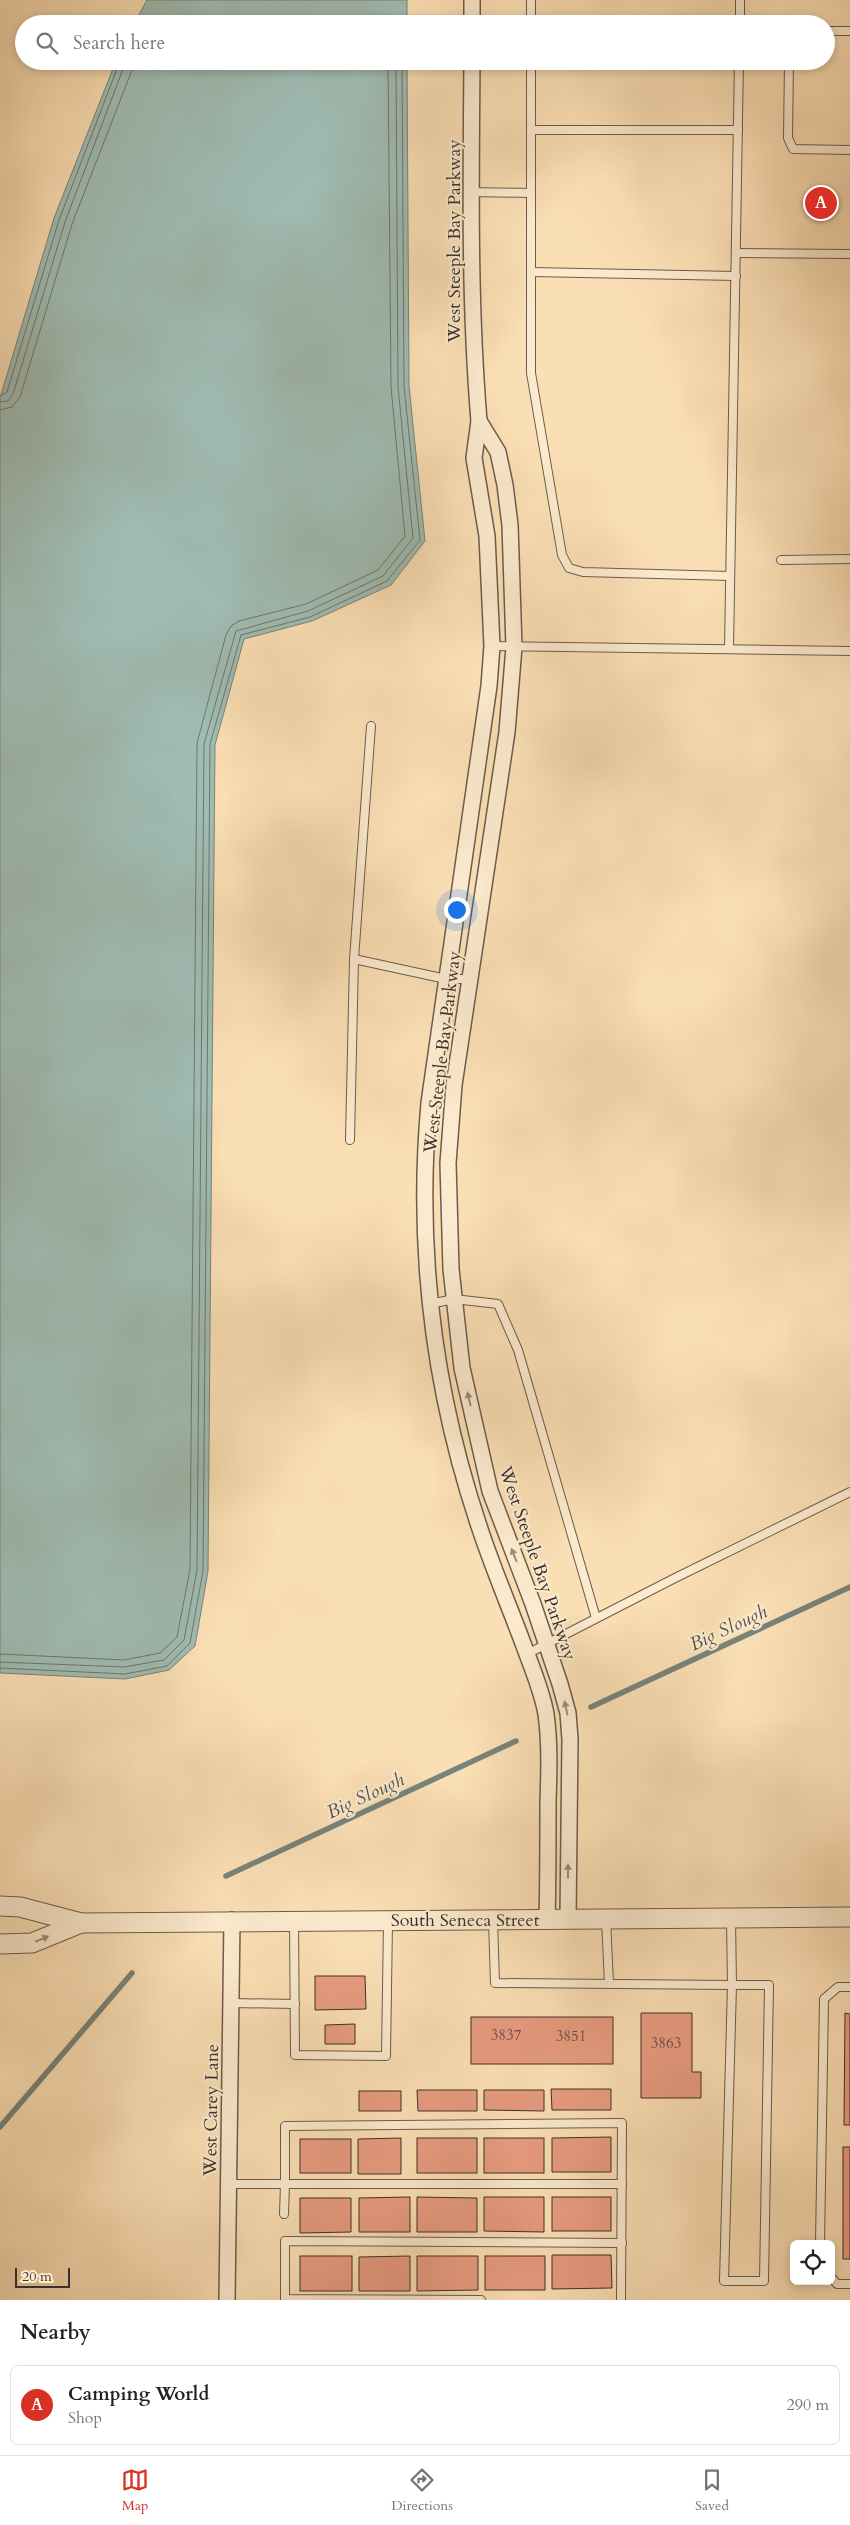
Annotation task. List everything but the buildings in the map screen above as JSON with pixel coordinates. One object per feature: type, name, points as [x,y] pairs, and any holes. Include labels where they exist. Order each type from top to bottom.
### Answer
[{"type":"street","points":[[472,0],[472,15]]},
{"type":"street","name":"West Steeple Bay Parkway","points":[[472,70],[473,352],[479,421],[474,458],[487,536],[492,646],[488,702],[446,979],[424,1156],[423,1206],[435,1345],[454,1444],[481,1532],[527,1654],[546,1714],[549,1748],[547,1920]]},
{"type":"street","name":"West Steeple Bay Parkway","points":[[479,421],[498,452],[505,486],[510,525],[514,646],[507,732],[454,1085],[448,1163],[451,1268],[462,1368],[490,1491],[547,1643],[560,1684],[568,1721],[568,1920]]},
{"type":"street","name":"South Seneca Street","points":[[0,1906],[20,1907],[81,1923],[232,1920],[568,1920],[850,1917]]},
{"type":"street","name":"West Carey Lane","points":[[227,2300],[232,1920]]},
{"type":"street","name":"South Seneca Street","points":[[0,1944],[32,1943],[81,1923]]},
{"type":"lane","points":[[531,0],[531,15]]},
{"type":"lane","points":[[740,0],[740,15]]},
{"type":"lane","points":[[835,31],[850,31]]},
{"type":"lane","points":[[531,70],[531,373],[562,556],[569,568],[583,572],[730,576]]},
{"type":"lane","points":[[729,649],[739,70]]},
{"type":"lane","points":[[788,70],[788,138],[793,149],[850,150]]},
{"type":"lane","points":[[531,130],[738,130]]},
{"type":"lane","points":[[471,192],[531,193]]},
{"type":"lane","points":[[736,253],[850,254]]},
{"type":"lane","points":[[531,272],[736,276]]},
{"type":"lane","points":[[781,560],[850,559]]},
{"type":"lane","points":[[492,646],[850,651]]},
{"type":"lane","points":[[350,1140],[354,959],[371,726]]},
{"type":"lane","points":[[354,959],[446,979],[469,979]]},
{"type":"lane","points":[[430,1304],[454,1299],[498,1304],[518,1350],[596,1618]]},
{"type":"lane","points":[[527,1654],[850,1492]]},
{"type":"lane","points":[[606,1919],[609,1984]]},
{"type":"lane","points":[[493,1920],[495,1983],[732,1984],[769,1985],[764,2281],[724,2281],[732,1984],[731,1919]]},
{"type":"lane","points":[[294,1920],[295,2055],[386,2056],[388,1920]]},
{"type":"lane","points":[[820,2240],[824,1998],[838,1987],[850,1987]]},
{"type":"lane","points":[[231,2003],[295,2004]]},
{"type":"lane","points":[[284,2214],[285,2126],[622,2123],[621,2300]]},
{"type":"lane","points":[[228,2184],[622,2184]]},
{"type":"lane","points":[[481,2300],[285,2299],[285,2241],[622,2243]]},
{"type":"lane","points":[[835,2282],[837,2284],[850,2284]]},
{"type":"water","points":[[147,0],[407,0],[407,15],[139,15]]},
{"type":"water","points":[[112,70],[407,70],[409,386],[425,541],[391,585],[312,621],[244,639],[215,745],[208,1571],[195,1646],[169,1670],[125,1679],[0,1673],[0,398],[54,218]]},
{"type":"waterway","name":"Big Slough","points":[[591,1707],[850,1587]]},
{"type":"waterway","name":"Big Slough","points":[[226,1876],[516,1741]]},
{"type":"waterway","name":"Big Slough","points":[[0,2127],[132,1973]]},
{"type":"place","name":"Camping World","points":[[821,203]]}]
